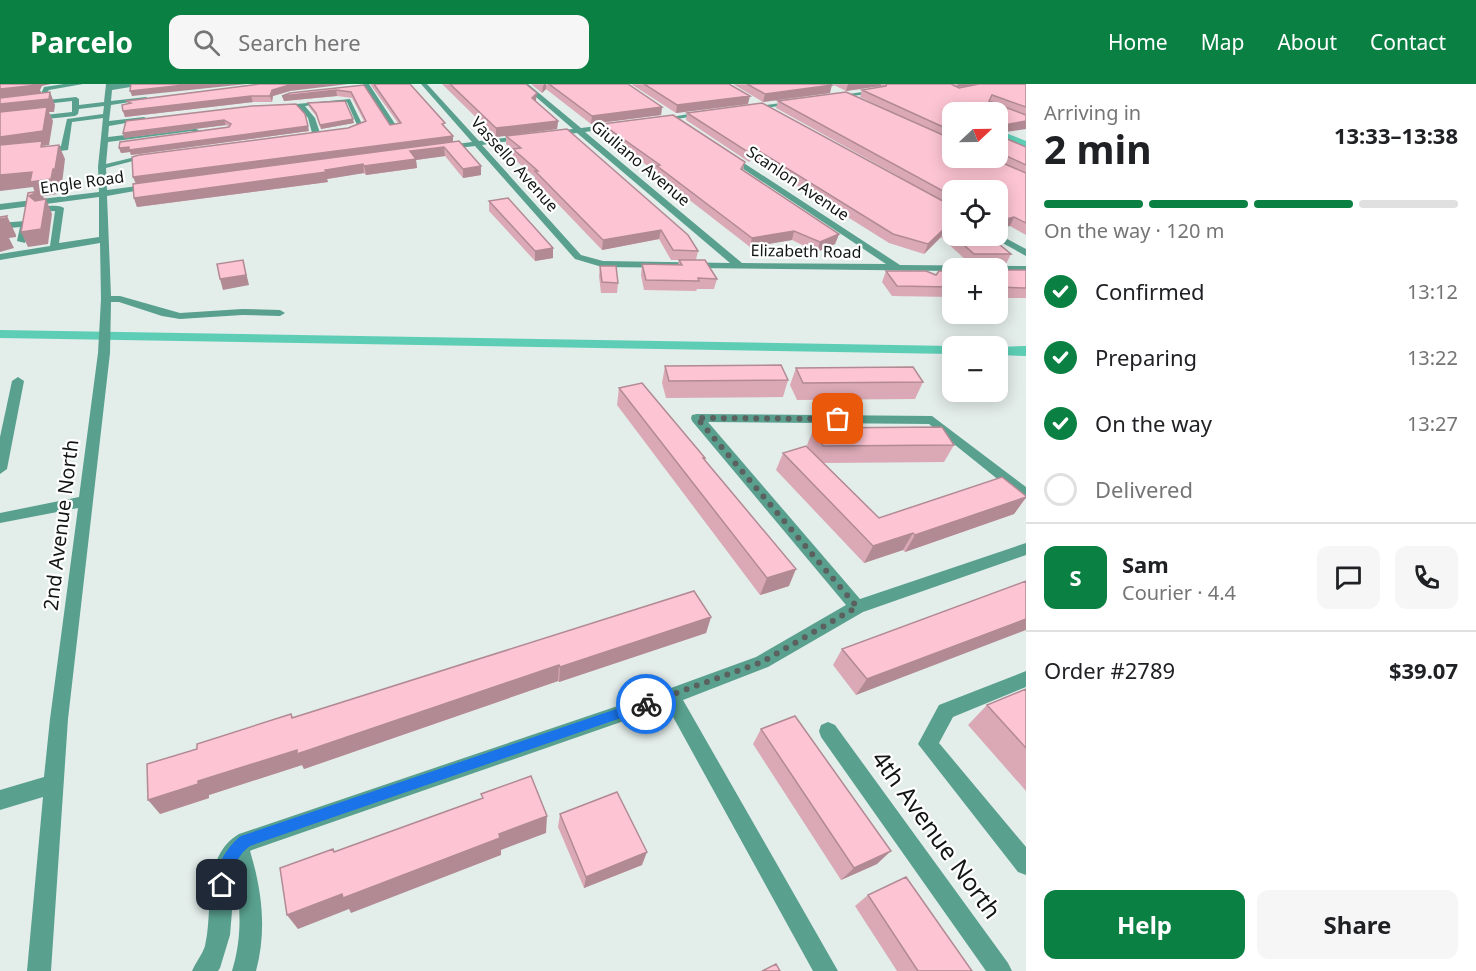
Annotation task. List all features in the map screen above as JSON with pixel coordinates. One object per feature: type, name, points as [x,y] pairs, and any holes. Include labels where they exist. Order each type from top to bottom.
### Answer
[{"type":"street","points":[[45,94],[46,88],[80,84]]},
{"type":"street","points":[[109,86],[146,84]]},
{"type":"street","name":"Vassello Avenue","points":[[424,84],[578,258],[585,261]]},
{"type":"street","name":"Giuliano Avenue","points":[[524,84],[739,265]]},
{"type":"street","points":[[358,87],[367,85],[396,128]]},
{"type":"street","name":"2nd Avenue North","points":[[39,971],[59,719],[104,353],[106,299],[102,167],[109,86]]},
{"type":"street","points":[[831,88],[861,102]]},
{"type":"street","points":[[825,98],[881,90]]},
{"type":"street","points":[[278,97],[276,106],[338,99],[350,101],[361,126],[338,131]]},
{"type":"street","points":[[0,107],[76,99],[75,114],[0,124]]},
{"type":"street","points":[[75,107],[150,99]]},
{"type":"street","points":[[753,100],[772,112]]},
{"type":"street","points":[[741,109],[804,100]]},
{"type":"street","points":[[300,104],[311,118],[313,134],[327,132]]},
{"type":"street","points":[[665,112],[683,124]]},
{"type":"street","points":[[644,122],[717,112]]},
{"type":"street","points":[[0,124],[61,118],[69,120],[148,119]]},
{"type":"street","points":[[0,156],[65,148],[69,120]]},
{"type":"street","points":[[542,135],[633,123]]},
{"type":"street","points":[[104,142],[196,131],[208,132]]},
{"type":"street","points":[[430,150],[530,137]]},
{"type":"street","name":"Scanlon Avenue","points":[[721,150],[897,267]]},
{"type":"street","points":[[102,167],[162,153]]},
{"type":"street","name":"Engle Road","points":[[0,207],[164,185]]},
{"type":"street","points":[[0,215],[60,208],[54,247]]},
{"type":"street","points":[[0,226],[26,224],[20,255]]},
{"type":"street","points":[[0,258],[104,239]]},
{"type":"street","points":[[11,243],[22,241]]},
{"type":"street","points":[[1008,243],[1026,252]]},
{"type":"street","name":"Elizabeth Road","points":[[585,261],[603,264],[1026,268]]},
{"type":"street","points":[[106,299],[120,299],[172,315],[280,313]]},
{"type":"street","points":[[0,468],[18,381]]},
{"type":"street","points":[[857,607],[697,418],[932,420],[1026,494]]},
{"type":"street","points":[[0,518],[86,501]]},
{"type":"street","points":[[204,971],[219,936],[225,870],[238,846],[257,837],[671,696],[762,662],[857,607],[1026,549]]},
{"type":"street","points":[[1026,679],[946,711],[928,744],[1026,864]]},
{"type":"street","points":[[671,696],[826,971]]},
{"type":"street","name":"4th Avenue North","points":[[828,731],[1000,971]]},
{"type":"street","points":[[0,800],[54,784]]},
{"type":"street","points":[[238,846],[250,890],[252,920],[244,971]]},
{"type":"building","points":[[0,84],[36,84],[38,85],[0,89]]},
{"type":"building","points":[[131,84],[193,84],[130,91]]},
{"type":"building","points":[[260,84],[298,84],[272,90],[270,96],[251,96],[123,111],[122,105],[131,103],[127,101]]},
{"type":"building","points":[[374,84],[410,84],[445,123],[442,124],[453,136],[133,177],[132,157],[139,155],[348,128],[366,121],[351,92],[336,90],[282,96],[290,93],[364,85],[390,125],[401,123]]},
{"type":"building","points":[[450,84],[526,84],[537,93],[532,98],[558,121],[496,128]]},
{"type":"building","points":[[549,84],[628,84],[662,107],[592,116]]},
{"type":"building","points":[[644,84],[729,84],[750,96],[677,105]]},
{"type":"building","points":[[747,84],[830,84],[832,85],[765,94]]},
{"type":"building","points":[[887,84],[951,84],[959,88],[979,84],[1026,84],[1026,107],[992,95],[989,101],[992,102],[942,102],[942,126],[862,90]]},
{"type":"building","points":[[50,92],[49,99],[0,104],[0,98]]},
{"type":"building","points":[[846,92],[942,135],[942,168],[1008,168],[1008,165],[1026,173],[1026,223],[1014,217],[1008,218],[1008,180],[942,180],[942,191],[778,101]]},
{"type":"building","points":[[345,101],[353,119],[320,125],[316,113],[308,103]]},
{"type":"building","points":[[762,103],[942,201],[942,231],[928,244],[893,234],[754,148],[751,154],[687,113]]},
{"type":"building","points":[[296,104],[305,114],[308,126],[129,150],[129,147],[119,148],[120,142],[229,127],[231,124],[224,120],[123,133],[126,121],[252,106]]},
{"type":"building","points":[[47,107],[43,131],[0,137],[0,112]]},
{"type":"building","points":[[1008,108],[1026,115],[1026,121],[1008,124]]},
{"type":"building","points":[[673,115],[745,162],[741,169],[839,234],[820,242],[794,231],[752,238],[657,166],[660,165],[602,124]]},
{"type":"building","points":[[567,129],[688,235],[698,251],[673,250],[661,230],[603,240],[535,171],[538,171],[513,149],[521,148],[506,136]]},
{"type":"building","points":[[1008,139],[1026,147],[1026,165],[1008,157]]},
{"type":"building","points":[[42,141],[41,147],[59,145],[51,179],[30,182],[32,172],[0,175],[0,145]]},
{"type":"building","points":[[459,141],[481,166],[463,169],[444,147],[410,151],[416,159],[364,166],[363,164],[325,170],[326,172],[134,198],[133,184]]},
{"type":"building","points":[[40,191],[29,196],[35,201],[46,199],[41,229],[21,232],[28,193]]},
{"type":"building","points":[[508,198],[553,248],[535,251],[489,201]]},
{"type":"building","points":[[965,246],[1001,246],[1011,254],[974,254]]},
{"type":"building","points":[[243,260],[246,275],[220,279],[217,264]]},
{"type":"building","points":[[679,260],[705,260],[717,279],[646,280],[642,264],[682,265]]},
{"type":"building","points":[[600,266],[616,266],[618,283],[602,282]]},
{"type":"building","points":[[1008,270],[1026,270],[1026,288],[1008,287]]},
{"type":"building","points":[[886,271],[926,271],[936,275],[942,271],[942,287],[897,286]]},
{"type":"building","points":[[781,365],[788,380],[669,381],[665,366]]},
{"type":"building","points":[[913,367],[923,382],[803,383],[796,368]]},
{"type":"building","points":[[642,383],[796,569],[767,578],[619,388]]},
{"type":"building","points":[[942,427],[954,445],[823,446],[814,428]]},
{"type":"building","points":[[806,446],[879,518],[1002,477],[1026,497],[915,535],[913,533],[873,546],[783,453]]},
{"type":"building","points":[[1026,581],[1026,619],[867,679],[842,649]]},
{"type":"building","points":[[694,591],[711,617],[560,667],[559,665],[297,754],[297,750],[198,781],[198,784],[148,800],[147,764],[197,749],[197,744],[291,714],[292,718]]},
{"type":"building","points":[[1026,689],[1026,748],[987,705]]},
{"type":"building","points":[[795,716],[891,851],[854,868],[761,729]]},
{"type":"building","points":[[531,776],[547,816],[499,834],[500,838],[343,898],[342,894],[287,915],[280,868],[333,849],[334,852],[483,798],[481,794]]},
{"type":"building","points":[[617,792],[647,852],[586,877],[560,814]]},
{"type":"building","points":[[906,877],[972,971],[918,971],[868,895]]},
{"type":"building","points":[[776,964],[780,971],[762,971]]},
{"type":"waterway","points":[[1008,137],[1026,145]]},
{"type":"waterway","points":[[0,334],[942,350]]},
{"type":"waterway","points":[[1008,351],[1026,351]]},
{"type":"way so far","points":[[646,704],[762,662],[857,607],[697,418],[838,419]]},
{"type":"route","points":[[222,885],[225,870],[231,858],[238,846],[246,841],[646,704]]}]
